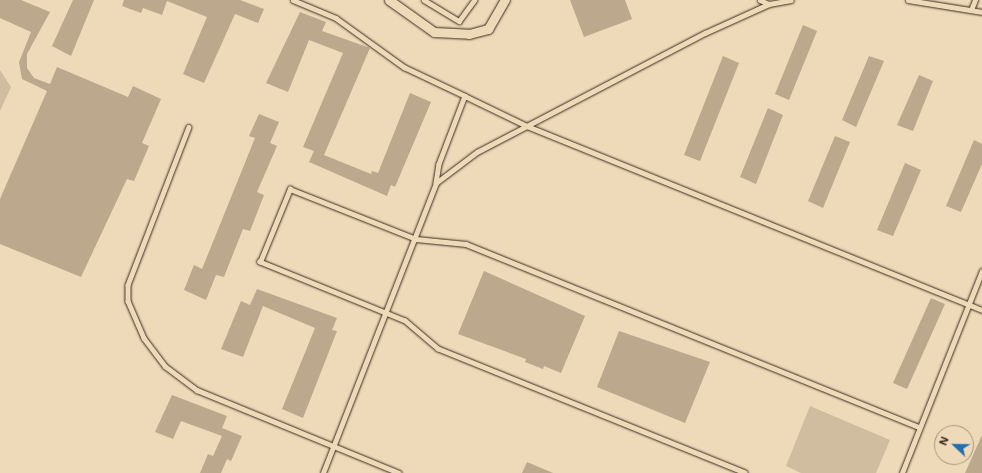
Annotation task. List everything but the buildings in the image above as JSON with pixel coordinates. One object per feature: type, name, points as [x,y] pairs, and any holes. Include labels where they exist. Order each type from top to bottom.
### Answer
[{"type":"street","points":[[389,0],[434,32],[469,34],[488,29],[505,0]]},
{"type":"lane","points":[[294,0],[336,18],[404,67],[527,126],[982,310]]},
{"type":"lane","points":[[424,0],[459,21],[474,0]]},
{"type":"lane","points":[[760,0],[769,4]]},
{"type":"lane","points":[[436,183],[477,152],[705,33],[769,4],[791,0]]},
{"type":"lane","points":[[908,0],[982,12]]},
{"type":"lane","points":[[971,10],[975,0]]},
{"type":"lane","points":[[323,473],[416,239],[436,183],[439,164],[465,96]]},
{"type":"lane","points":[[189,127],[134,262],[128,285],[133,316],[161,360],[184,383],[400,473]]},
{"type":"lane","points":[[745,473],[438,349],[405,321],[260,262],[290,189],[416,239],[466,244],[920,427]]},
{"type":"lane","points":[[902,473],[982,271]]},
{"type":"shaded area","points":[[0,70],[11,87],[0,111]]},
{"type":"shaded area","points":[[810,406],[890,440],[876,473],[801,473],[786,466]]}]
